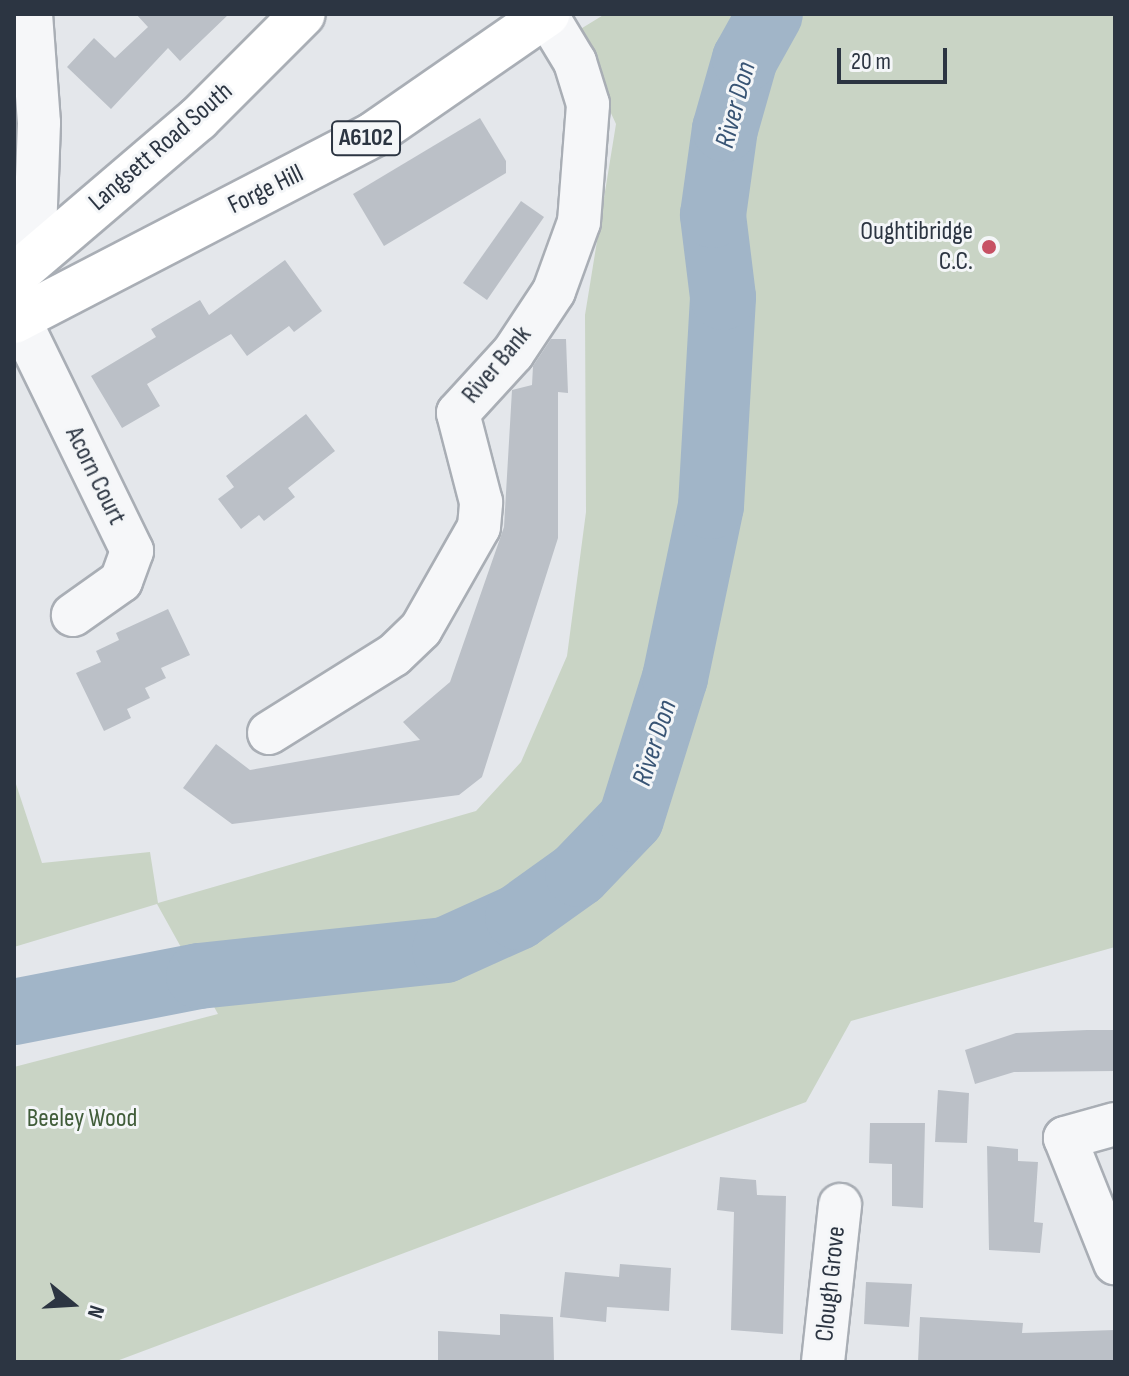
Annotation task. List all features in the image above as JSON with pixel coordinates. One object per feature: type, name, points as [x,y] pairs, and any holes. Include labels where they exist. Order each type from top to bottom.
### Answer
[{"type":"main road","name":"Langsett Road South","points":[[24,267],[198,119],[303,14]]},
{"type":"main road","name":"Forge Hill","points":[[16,320],[374,134],[547,14]]},
{"type":"main road","points":[[128,180],[141,218],[171,240]]},
{"type":"street","points":[[24,267],[39,123],[31,14]]},
{"type":"street","name":"River Bank","points":[[269,733],[394,655],[421,629],[479,527],[481,502],[458,413],[513,353],[554,291],[579,222],[588,104],[575,62],[547,14]]},
{"type":"street","name":"Acorn Court","points":[[16,320],[132,551],[121,581],[73,615]]},
{"type":"street","points":[[1115,1124],[1065,1138],[1115,1263]]},
{"type":"street","name":"Clough Grove","points":[[823,1362],[840,1205]]},
{"type":"green space","name":"Beeley Wood","points":[[605,14],[1115,14],[1115,947],[851,1021],[806,1102],[114,1362],[14,1362],[14,1067],[218,1014],[157,904],[14,947],[14,778],[42,863],[150,852],[158,903],[476,811],[521,762],[567,656],[586,512],[585,315],[616,124],[574,33]]},
{"type":"building","points":[[136,14],[229,14],[180,61],[168,48],[111,109],[67,67],[94,38],[115,58],[148,27]]},
{"type":"building","points":[[480,118],[506,161],[506,173],[384,246],[353,194]]},
{"type":"building","points":[[521,201],[544,217],[487,300],[463,283]]},
{"type":"building","points":[[285,260],[322,311],[294,332],[289,326],[247,356],[231,334],[147,384],[160,406],[122,428],[91,376],[156,337],[151,329],[200,300],[209,315]]},
{"type":"building","points":[[551,339],[566,339],[568,393],[558,392],[558,538],[482,777],[459,795],[232,824],[183,788],[216,744],[250,770],[420,740],[403,722],[450,682],[504,527],[512,390],[532,385],[533,366]]},
{"type":"building","points":[[306,414],[335,451],[288,488],[295,497],[264,521],[259,515],[241,529],[218,499],[234,487],[226,476]]},
{"type":"building","points":[[168,609],[190,655],[161,668],[166,678],[145,688],[150,698],[127,709],[131,718],[104,731],[76,673],[101,662],[96,651],[119,640],[116,633]]},
{"type":"building","points":[[1115,1030],[1115,1071],[1014,1072],[975,1084],[965,1050],[1016,1033]]},
{"type":"building","points":[[938,1090],[969,1093],[967,1143],[935,1142]]},
{"type":"building","points":[[870,1123],[925,1123],[923,1208],[892,1206],[892,1164],[869,1163]]},
{"type":"building","points":[[987,1146],[1018,1149],[1018,1161],[1038,1162],[1034,1222],[1043,1223],[1040,1253],[989,1250]]},
{"type":"building","points":[[720,1177],[756,1180],[757,1195],[786,1196],[783,1334],[731,1330],[734,1212],[717,1210]]},
{"type":"building","points":[[620,1264],[671,1268],[669,1311],[607,1307],[606,1322],[560,1317],[565,1272],[619,1277]]},
{"type":"building","points":[[866,1282],[912,1284],[909,1327],[864,1324]]},
{"type":"building","points":[[500,1314],[553,1317],[554,1362],[438,1362],[438,1331],[500,1335]]},
{"type":"building","points":[[920,1317],[1023,1323],[1022,1333],[1115,1330],[1115,1362],[918,1362]]},
{"type":"waterway","name":"River Don","points":[[14,1012],[199,976],[445,950],[518,917],[578,874],[631,819],[675,678],[711,506],[723,297],[713,215],[725,129],[745,59],[770,14]]},
{"type":"place","name":"Oughtibridge C.C.","points":[[989,247]]}]
